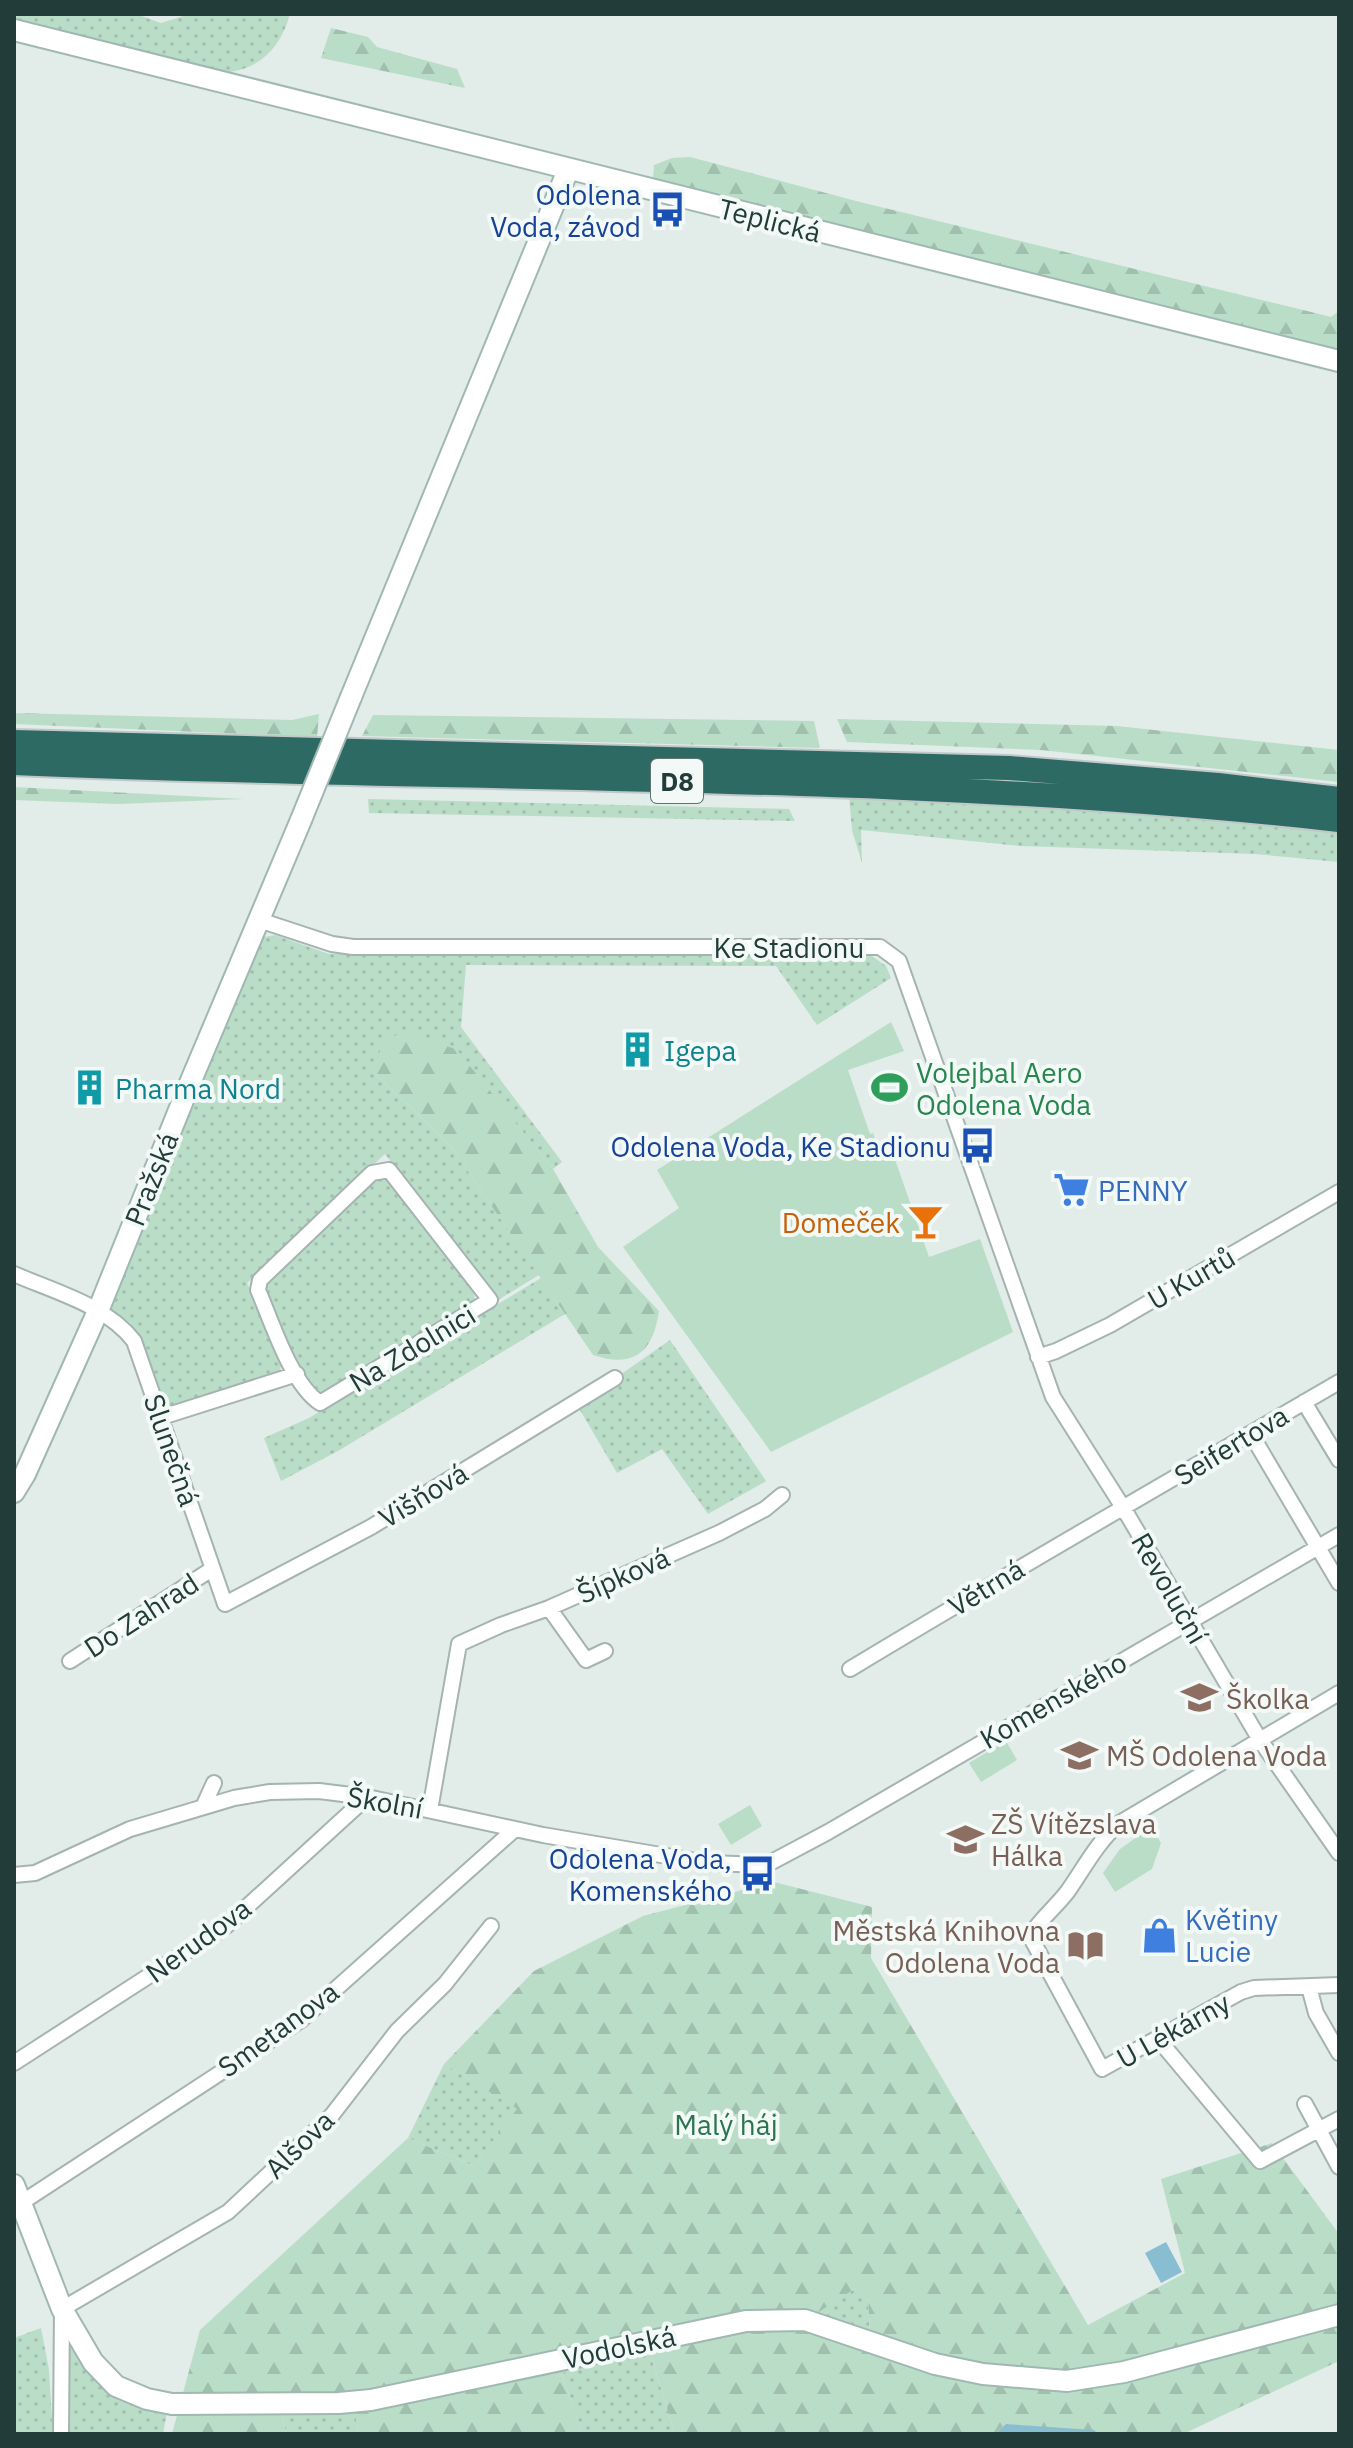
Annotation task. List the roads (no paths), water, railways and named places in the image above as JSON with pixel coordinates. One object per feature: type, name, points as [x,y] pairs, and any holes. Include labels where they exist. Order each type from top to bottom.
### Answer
[{"type":"highway","name":"D8","points":[[14,742],[1009,768],[1218,785],[1339,799]]},
{"type":"highway","name":"D8","points":[[14,763],[1010,791],[1217,806],[1339,820]]},
{"type":"street","name":"Teplická","points":[[14,30],[1339,361]]},
{"type":"street","name":"Pražská","points":[[14,1492],[25,1474],[98,1311],[568,170]]},
{"type":"street","name":"Ke Stadionu","points":[[259,920],[332,944],[353,947],[880,947],[899,961],[1038,1357]]},
{"type":"street","name":"Na Zdolnici","points":[[389,1170],[490,1300],[320,1403],[310,1397],[297,1374],[258,1290],[260,1280],[372,1173],[389,1170]]},
{"type":"street","name":"U Kurtů","points":[[1038,1357],[1110,1325],[1339,1192]]},
{"type":"street","name":"Slunečná","points":[[14,1274],[98,1311],[122,1325],[134,1341],[225,1604]]},
{"type":"street","name":"Revoluční","points":[[1038,1357],[1053,1397],[1124,1509],[1260,1740],[1338,1849]]},
{"type":"street","points":[[162,1417],[297,1374]]},
{"type":"street","name":"Višňová","points":[[225,1604],[371,1527],[615,1378]]},
{"type":"street","name":"Seifertova","points":[[1124,1509],[1339,1382]]},
{"type":"street","points":[[1304,1402],[1339,1460]]},
{"type":"street","points":[[1251,1434],[1339,1583]]},
{"type":"street","name":"Šípková","points":[[430,1810],[459,1644],[719,1533],[765,1509],[782,1495]]},
{"type":"street","name":"Větrná","points":[[850,1669],[1012,1571],[1124,1509]]},
{"type":"street","name":"Komenského","points":[[766,1865],[1339,1535]]},
{"type":"street","name":"Do Zahrad","points":[[70,1661],[212,1569]]},
{"type":"street","points":[[549,1608],[586,1660],[605,1651]]},
{"type":"street","points":[[1260,1740],[1339,1693]]},
{"type":"street","name":"U Lékárny","points":[[1260,1740],[1114,1828],[1066,1894],[1030,1936],[1102,2069],[1241,1992],[1254,1988],[1339,1985]]},
{"type":"street","points":[[203,1807],[214,1783]]},
{"type":"street","name":"Školní","points":[[14,1875],[35,1873],[120,1833],[203,1807],[270,1792],[319,1791],[367,1797],[650,1855],[708,1863],[766,1865]]},
{"type":"street","name":"Nerudova","points":[[14,2063],[226,1926],[367,1797]]},
{"type":"street","name":"Smetanova","points":[[17,2194],[301,2020],[515,1829]]},
{"type":"street","name":"Alšova","points":[[62,2309],[228,2212],[332,2115],[397,2031],[445,1984],[491,1926]]},
{"type":"street","points":[[1309,1987],[1316,2013],[1339,2053]]},
{"type":"street","points":[[1158,2039],[1260,2161],[1339,2119]]},
{"type":"street","points":[[1305,2104],[1339,2167]]},
{"type":"street","name":"Vodolská","points":[[17,2194],[62,2309],[84,2349],[107,2379],[124,2391],[172,2404],[371,2400],[746,2321],[798,2319],[935,2364],[983,2374],[1067,2381],[1124,2372],[1339,2315]]},
{"type":"street","points":[[61,2434],[62,2309]]},
{"type":"water","points":[[1166,2242],[1182,2272],[1161,2283],[1145,2253]]},
{"type":"water","points":[[1006,2424],[1094,2430],[1096,2432],[995,2434]]},
{"type":"place","name":"Odolena Voda, závod","points":[[667,210]]},
{"type":"place","name":"Igepa","points":[[638,1050]]},
{"type":"place","name":"Pharma Nord","points":[[89,1088]]},
{"type":"place","name":"Volejbal Aero Odolena Voda","points":[[890,1088]]},
{"type":"place","name":"Odolena Voda, Ke Stadionu","points":[[977,1146]]},
{"type":"place","name":"PENNY","points":[[1072,1190]]},
{"type":"place","name":"Domeček","points":[[926,1222]]},
{"type":"place","name":"Školka","points":[[1200,1698]]},
{"type":"place","name":"MŠ Odolena Voda","points":[[1080,1755]]},
{"type":"place","name":"ZŠ Vítězslava Hálka","points":[[965,1839]]},
{"type":"place","name":"Odolena Voda, Komenského","points":[[758,1874]]},
{"type":"place","name":"Květiny Lucie","points":[[1159,1935]]},
{"type":"place","name":"Městská Knihovna Odolena Voda","points":[[1086,1946]]},
{"type":"park label","name":"Malý háj","points":[[726,2124]]}]
